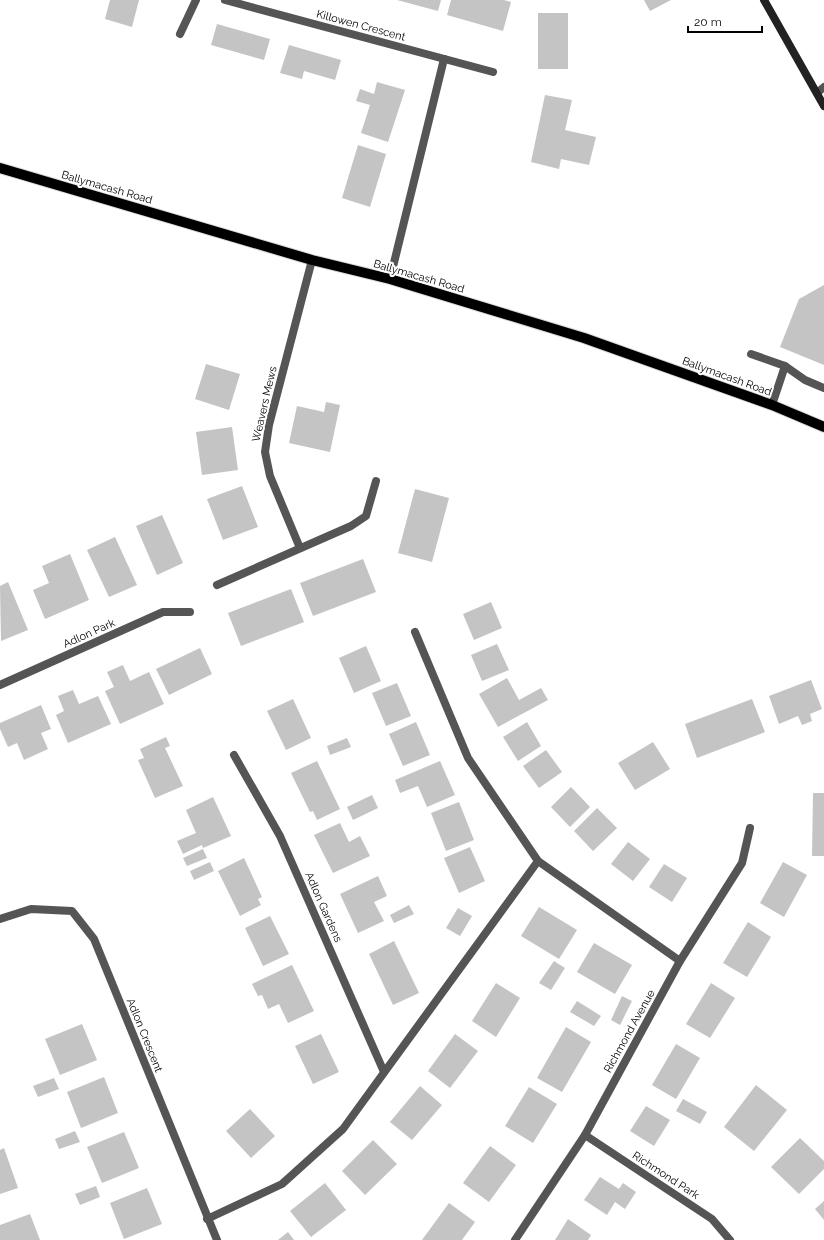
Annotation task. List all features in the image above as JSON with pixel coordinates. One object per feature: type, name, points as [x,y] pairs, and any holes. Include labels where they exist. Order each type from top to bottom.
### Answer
[{"type":"main road","points":[[764,0],[824,106]]},
{"type":"main road","name":"Ballymacash Road","points":[[0,168],[312,260],[390,279],[584,338],[772,405],[824,427]]},
{"type":"street","points":[[180,34],[196,0]]},
{"type":"street","name":"Killowen Crescent","points":[[225,0],[493,72]]},
{"type":"street","points":[[390,279],[444,59]]},
{"type":"street","points":[[817,93],[824,87]]},
{"type":"street","name":"Weavers Mews","points":[[300,548],[270,476],[265,452],[269,425],[312,260]]},
{"type":"street","points":[[751,354],[785,366],[805,380],[824,388]]},
{"type":"street","points":[[772,405],[785,366]]},
{"type":"street","points":[[218,585],[351,526],[366,516],[376,481]]},
{"type":"street","name":"Adlon Park","points":[[0,685],[163,612],[190,612]]},
{"type":"street","points":[[415,632],[468,758],[538,862],[680,961]]},
{"type":"street","name":"Adlon Gardens","points":[[234,755],[280,836],[384,1072]]},
{"type":"street","name":"Richmond Avenue","points":[[515,1240],[585,1135],[680,961],[742,863],[750,828]]},
{"type":"street","points":[[208,1219],[282,1184],[343,1129],[538,862]]},
{"type":"street","name":"Adlon Crescent","points":[[0,919],[31,909],[72,911],[94,939],[217,1240]]},
{"type":"street","name":"Richmond Park","points":[[585,1135],[712,1219],[730,1240]]},
{"type":"building","points":[[110,0],[139,0],[132,27],[105,19]]},
{"type":"building","points":[[397,0],[441,0],[438,11]]},
{"type":"building","points":[[451,0],[504,0],[511,2],[503,31],[447,15]]},
{"type":"building","points":[[644,0],[671,0],[650,11]]},
{"type":"building","points":[[538,13],[568,13],[568,69],[538,69]]},
{"type":"building","points":[[217,24],[270,39],[264,60],[211,45]]},
{"type":"building","points":[[289,45],[341,60],[335,80],[304,71],[302,79],[280,73]]},
{"type":"building","points":[[377,82],[405,90],[388,142],[361,133],[370,105],[356,101],[360,89],[374,94]]},
{"type":"building","points":[[545,95],[572,100],[565,130],[596,137],[589,165],[561,159],[559,169],[531,162]]},
{"type":"building","points":[[358,145],[386,154],[370,207],[342,198]]},
{"type":"building","points":[[824,285],[824,365],[780,347],[799,299]]},
{"type":"building","points":[[206,364],[240,374],[229,410],[195,399]]},
{"type":"building","points":[[326,402],[340,405],[330,452],[289,443],[297,406],[324,412]]},
{"type":"building","points":[[232,427],[238,470],[202,475],[196,432]]},
{"type":"building","points":[[242,486],[258,527],[223,540],[207,499]]},
{"type":"building","points":[[415,489],[449,498],[432,562],[398,553]]},
{"type":"building","points":[[162,515],[183,563],[157,575],[136,526]]},
{"type":"building","points":[[115,537],[137,585],[109,597],[87,550]]},
{"type":"building","points":[[70,554],[89,600],[45,619],[33,590],[49,583],[42,566]]},
{"type":"building","points":[[363,559],[376,592],[313,616],[300,583]]},
{"type":"building","points":[[8,582],[28,630],[1,641],[0,586]]},
{"type":"building","points":[[291,589],[304,622],[241,646],[228,613]]},
{"type":"building","points":[[491,602],[502,628],[474,640],[463,614]]},
{"type":"building","points":[[497,644],[509,670],[482,681],[471,655]]},
{"type":"building","points":[[366,646],[381,681],[354,693],[339,658]]},
{"type":"building","points":[[200,648],[212,674],[169,695],[156,669]]},
{"type":"building","points":[[123,665],[130,681],[149,672],[164,704],[120,724],[105,691],[114,687],[107,672]]},
{"type":"building","points":[[507,678],[519,700],[541,688],[548,700],[498,727],[479,694]]},
{"type":"building","points":[[811,680],[822,709],[810,714],[812,721],[802,725],[798,716],[779,724],[769,696]]},
{"type":"building","points":[[397,683],[411,716],[386,726],[372,693]]},
{"type":"building","points":[[73,690],[79,704],[98,696],[111,724],[68,743],[56,715],[64,711],[58,696]]},
{"type":"building","points":[[293,699],[311,738],[286,750],[267,711]]},
{"type":"building","points":[[752,699],[765,732],[697,758],[685,724]]},
{"type":"building","points":[[41,705],[51,729],[41,733],[48,749],[24,760],[17,743],[8,747],[0,729],[0,723]]},
{"type":"building","points":[[416,722],[430,755],[403,766],[389,734]]},
{"type":"building","points":[[527,722],[541,746],[518,761],[503,737]]},
{"type":"building","points":[[166,737],[170,746],[165,748],[183,786],[155,798],[138,760],[144,758],[140,749]]},
{"type":"building","points":[[347,738],[351,747],[330,755],[327,746]]},
{"type":"building","points":[[653,742],[670,769],[635,790],[618,763]]},
{"type":"building","points":[[546,750],[562,772],[539,788],[523,766]]},
{"type":"building","points":[[317,761],[340,809],[317,820],[313,811],[310,812],[291,773]]},
{"type":"building","points":[[440,761],[455,795],[427,807],[418,786],[400,793],[395,780]]},
{"type":"building","points":[[571,787],[590,807],[570,827],[551,807]]},
{"type":"building","points":[[813,793],[824,793],[824,856],[812,856]]},
{"type":"building","points":[[372,795],[378,808],[353,820],[347,807]]},
{"type":"building","points":[[213,797],[231,836],[203,848],[202,845],[183,854],[177,841],[196,833],[186,810]]},
{"type":"building","points":[[459,802],[474,840],[446,851],[431,813]]},
{"type":"building","points":[[597,808],[617,828],[593,851],[574,831]]},
{"type":"building","points":[[340,823],[349,842],[360,836],[370,856],[333,873],[314,835]]},
{"type":"building","points":[[628,842],[650,859],[633,881],[611,864]]},
{"type":"building","points":[[470,847],[485,881],[459,893],[444,858]]},
{"type":"building","points":[[203,849],[207,858],[187,866],[183,858]]},
{"type":"building","points":[[244,858],[262,897],[258,899],[261,905],[240,916],[218,871]]},
{"type":"building","points":[[210,862],[214,871],[194,880],[190,871]]},
{"type":"building","points":[[783,862],[807,875],[784,917],[760,903]]},
{"type":"building","points":[[664,864],[687,878],[672,902],[649,887]]},
{"type":"building","points":[[378,876],[387,896],[374,902],[384,921],[358,933],[340,894]]},
{"type":"building","points":[[409,905],[414,914],[394,923],[390,915]]},
{"type":"building","points":[[539,907],[577,930],[559,959],[521,936]]},
{"type":"building","points":[[458,908],[472,916],[460,936],[446,928]]},
{"type":"building","points":[[270,916],[289,954],[263,966],[245,928]]},
{"type":"building","points":[[748,922],[771,937],[747,977],[723,963]]},
{"type":"building","points":[[394,941],[419,993],[393,1005],[369,954]]},
{"type":"building","points":[[594,943],[632,965],[615,994],[577,972]]},
{"type":"building","points":[[554,961],[565,968],[551,990],[539,983]]},
{"type":"building","points":[[292,965],[314,1011],[288,1023],[279,1004],[268,1009],[262,995],[258,996],[252,984]]},
{"type":"building","points":[[496,983],[520,998],[496,1037],[472,1021]]},
{"type":"building","points":[[711,983],[735,998],[710,1038],[686,1024]]},
{"type":"building","points":[[622,996],[632,1001],[620,1025],[611,1020]]},
{"type":"building","points":[[577,1001],[601,1016],[594,1026],[570,1012]]},
{"type":"building","points":[[82,1024],[97,1060],[60,1075],[45,1039]]},
{"type":"building","points":[[566,1027],[591,1042],[562,1092],[537,1078]]},
{"type":"building","points":[[321,1034],[339,1072],[313,1084],[295,1046]]},
{"type":"building","points":[[455,1034],[478,1051],[450,1088],[428,1071]]},
{"type":"building","points":[[676,1044],[700,1058],[676,1099],[652,1085]]},
{"type":"building","points":[[104,1077],[118,1113],[81,1128],[67,1092]]},
{"type":"building","points":[[54,1078],[59,1089],[38,1097],[33,1086]]},
{"type":"building","points":[[756,1085],[787,1110],[754,1151],[724,1127]]},
{"type":"building","points":[[420,1086],[442,1105],[412,1140],[390,1122]]},
{"type":"building","points":[[529,1087],[557,1104],[533,1143],[505,1126]]},
{"type":"building","points":[[683,1099],[707,1112],[700,1124],[676,1111]]},
{"type":"building","points":[[646,1106],[670,1120],[654,1146],[630,1131]]},
{"type":"building","points":[[250,1109],[275,1136],[251,1158],[226,1131]]},
{"type":"building","points":[[75,1131],[80,1142],[59,1149],[55,1139]]},
{"type":"building","points":[[124,1132],[139,1168],[102,1183],[87,1147]]},
{"type":"building","points":[[800,1138],[824,1161],[824,1169],[799,1194],[771,1167]]},
{"type":"building","points":[[373,1140],[397,1164],[365,1195],[342,1171]]},
{"type":"building","points":[[490,1146],[516,1165],[489,1202],[463,1183]]},
{"type":"building","points":[[4,1148],[18,1188],[0,1194],[0,1150]]},
{"type":"building","points":[[600,1177],[619,1189],[623,1183],[636,1192],[625,1209],[615,1202],[607,1215],[584,1200]]},
{"type":"building","points":[[325,1183],[346,1210],[311,1237],[290,1211]]},
{"type":"building","points":[[96,1186],[100,1197],[80,1205],[75,1194]]},
{"type":"building","points":[[147,1188],[162,1224],[124,1239],[110,1203]]},
{"type":"building","points":[[824,1201],[824,1220],[815,1209]]},
{"type":"building","points":[[449,1203],[475,1222],[462,1240],[422,1240]]},
{"type":"building","points":[[30,1214],[40,1240],[0,1240],[0,1225]]},
{"type":"building","points":[[568,1219],[591,1235],[588,1240],[555,1240]]},
{"type":"building","points":[[288,1232],[294,1240],[278,1240]]}]
